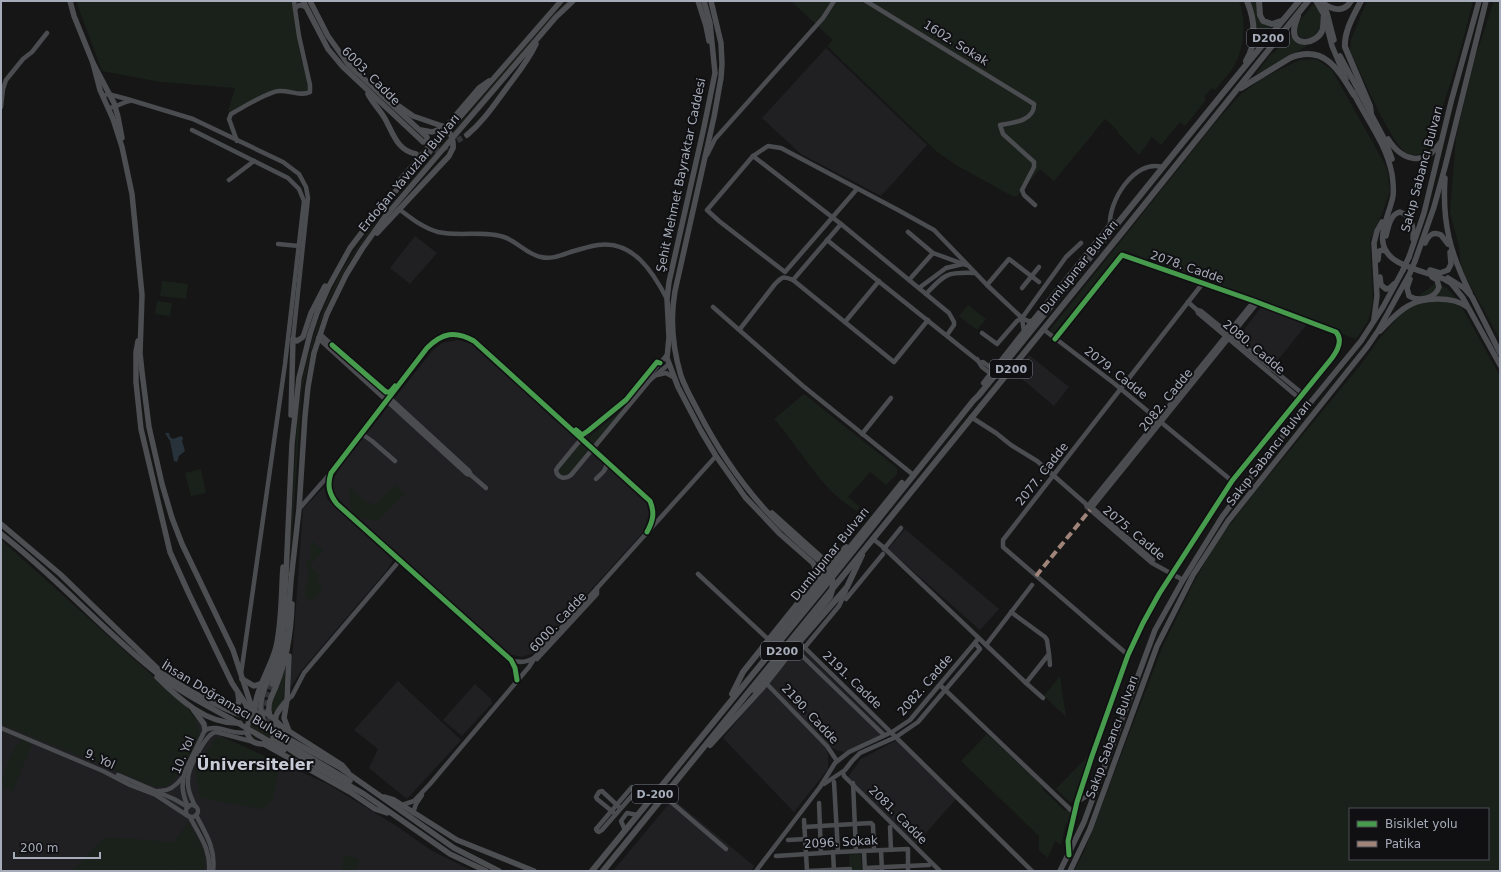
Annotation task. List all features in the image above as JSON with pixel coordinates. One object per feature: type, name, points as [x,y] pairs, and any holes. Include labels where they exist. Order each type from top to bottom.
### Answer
[{"type":"highway","points":[[1239,75],[1250,54],[1253,43],[1253,23],[1247,1]]},
{"type":"highway","points":[[1259,1],[1260,15],[1263,21],[1272,24],[1283,20]]},
{"type":"highway","name":"Dumlupınar Bulvarı","points":[[592,871],[825,586],[973,401],[979,396],[1162,167],[1299,1]]},
{"type":"highway","name":"Dumlupınar Bulvarı","points":[[603,871],[1308,1]]},
{"type":"highway","points":[[1319,2],[1331,8],[1340,10],[1347,6],[1351,1]]},
{"type":"highway","points":[[1361,1],[1345,39],[1345,47],[1368,102],[1371,113]]},
{"type":"highway","points":[[1300,11],[1294,31],[1298,40],[1303,42],[1312,41],[1318,37],[1322,31],[1324,15]]},
{"type":"highway","points":[[1235,92],[1290,58],[1297,55],[1312,54],[1327,59],[1335,66],[1354,95]]},
{"type":"highway","points":[[973,401],[1032,321],[1151,176],[1162,167]]},
{"type":"highway","name":"Dumlupınar Bulvarı","points":[[747,681],[751,671],[910,473],[937,446]]},
{"type":"highway","points":[[717,718],[736,687],[743,672],[834,559],[843,549],[853,544]]},
{"type":"highway","name":"Dumlupınar Bulvarı","points":[[698,755],[717,738],[766,683],[799,642],[847,587],[866,547]]},
{"type":"highway","points":[[737,715],[830,597],[833,589],[833,580],[831,574],[824,565]]},
{"type":"main road","name":"6003. Cadde","points":[[303,1],[328,49],[343,67],[421,140]]},
{"type":"main road","name":"6003. Cadde","points":[[310,1],[336,50],[355,72],[418,129]]},
{"type":"main road","points":[[533,32],[542,16],[556,1]]},
{"type":"main road","name":"Erdoğan Yavuzlar Bulvarı","points":[[319,768],[275,739],[266,725],[262,711],[262,696],[274,666],[281,641],[290,511],[292,443],[299,378],[306,347],[324,297],[345,257],[379,210],[561,1]]},
{"type":"main road","name":"Erdoğan Yavuzlar Bulvarı","points":[[272,684],[285,641],[299,509],[307,395],[312,364],[319,336],[336,294],[366,242],[389,212],[538,38],[573,1]]},
{"type":"main road","points":[[562,11],[578,1]]},
{"type":"main road","points":[[698,1],[706,26],[711,51],[712,86]]},
{"type":"main road","name":"Şehit Mehmet Bayraktar Caddesi","points":[[704,1],[710,23],[714,49],[715,74],[671,270],[667,299],[669,333],[666,356],[673,377],[700,431],[745,497],[763,518],[813,563]]},
{"type":"main road","name":"Şehit Mehmet Bayraktar Caddesi","points":[[711,1],[720,37],[722,64],[718,101],[674,296],[674,328],[677,356],[686,388],[706,425],[740,480],[780,527],[824,565]]},
{"type":"main road","name":"Sakıp Sabancı Bulvarı","points":[[1060,871],[1084,822],[1155,630],[1182,580],[1222,517],[1273,448],[1361,341],[1372,325],[1402,272],[1412,249],[1424,213],[1479,1]]},
{"type":"main road","name":"Sakıp Sabancı Bulvarı","points":[[1070,871],[1090,829],[1157,646],[1193,576],[1228,521],[1374,336],[1410,273],[1434,208],[1486,1]]},
{"type":"main road","points":[[1319,2],[1338,60],[1354,95],[1379,137],[1389,161],[1394,191],[1383,231],[1386,251],[1396,261],[1447,281],[1463,298],[1500,365]]},
{"type":"main road","points":[[1319,2],[1327,13],[1335,45],[1342,60],[1389,148],[1396,186],[1395,202],[1387,224],[1386,236],[1388,248],[1399,260],[1434,278],[1438,282],[1438,290],[1431,297],[1416,299],[1409,296],[1407,288],[1410,273]]},
{"type":"main road","points":[[69,3],[93,63],[103,96],[122,147]]},
{"type":"main road","points":[[468,135],[480,123],[526,62],[538,38]]},
{"type":"main road","points":[[93,63],[115,107],[120,124],[122,147],[132,194],[142,296],[140,335],[141,366],[150,427],[162,484],[172,518],[188,558],[233,650],[254,716]]},
{"type":"main road","points":[[355,72],[414,116],[445,125],[453,141],[453,148],[449,156],[366,242]]},
{"type":"main road","points":[[418,155],[479,88],[493,79]]},
{"type":"main road","points":[[363,87],[384,116],[395,141],[407,152],[418,155]]},
{"type":"main road","points":[[418,129],[432,132],[438,131],[445,125]]},
{"type":"main road","points":[[1378,127],[1395,149],[1403,156],[1409,158],[1420,158],[1429,155],[1442,140]]},
{"type":"main road","points":[[379,210],[418,155],[422,148],[421,140],[425,142],[428,138],[418,129]]},
{"type":"main road","points":[[1445,167],[1443,206],[1447,232],[1457,265],[1500,353]]},
{"type":"main road","points":[[1372,325],[1376,310],[1377,296],[1374,239],[1389,209]]},
{"type":"main road","points":[[1386,236],[1396,212],[1402,212],[1407,216],[1413,225],[1412,249]]},
{"type":"main road","points":[[1416,259],[1428,236],[1435,233],[1441,234],[1446,240],[1451,260],[1448,270],[1442,273],[1417,269]]},
{"type":"main road","points":[[1386,251],[1380,250],[1378,254],[1380,281],[1383,288],[1386,290],[1390,288],[1402,272]]},
{"type":"main road","points":[[292,443],[291,398],[293,339],[299,340],[303,337],[311,313],[345,257]]},
{"type":"main road","points":[[1417,269],[1448,278],[1464,288],[1472,297]]},
{"type":"main road","points":[[1374,336],[1401,311],[1414,302],[1426,300],[1454,300],[1466,306],[1471,312]]},
{"type":"main road","points":[[140,335],[136,346],[136,382],[141,429],[172,558],[238,694],[254,716]]},
{"type":"main road","points":[[666,356],[672,352],[677,356],[669,364]]},
{"type":"main road","points":[[141,429],[150,427]]},
{"type":"main road","points":[[716,456],[721,458],[722,452]]},
{"type":"main road","name":"Şehit Mehmet Bayraktar Caddesi","points":[[760,504],[822,558]]},
{"type":"main road","name":"Erdoğan Yavuzlar Bulvarı","points":[[254,716],[257,700],[271,663],[276,644],[283,564],[290,511]]},
{"type":"main road","name":"İhsan Doğramacı Bulvarı","points":[[1,524],[60,574],[169,678],[211,702],[235,713]]},
{"type":"main road","name":"İhsan Doğramacı Bulvarı","points":[[1,534],[46,571],[121,642],[166,681],[280,748],[364,794],[450,854],[486,871]]},
{"type":"main road","name":"Erdoğan Yavuzlar Bulvarı","points":[[270,716],[268,708],[269,702],[279,680],[289,644],[292,625],[294,553]]},
{"type":"main road","points":[[816,581],[817,572],[813,563],[820,562],[822,558],[834,559]]},
{"type":"main road","points":[[129,641],[172,675],[218,702],[254,716]]},
{"type":"main road","points":[[121,642],[163,684],[199,711],[219,721],[247,724]]},
{"type":"main road","points":[[285,736],[284,718],[289,644]]},
{"type":"main road","points":[[242,677],[254,686],[263,683]]},
{"type":"main road","points":[[232,707],[236,706],[239,702],[238,694]]},
{"type":"main road","points":[[257,700],[262,704],[269,702]]},
{"type":"main road","points":[[264,744],[271,741],[276,734],[278,711],[286,700]]},
{"type":"main road","points":[[187,703],[202,720],[205,730]]},
{"type":"main road","points":[[394,816],[375,809],[350,792],[264,744],[255,742],[250,738],[247,732],[247,724],[254,716],[264,713],[270,716],[285,736],[342,765],[352,777],[430,833],[454,848],[499,871]]},
{"type":"main road","name":"İhsan Doğramacı Bulvarı","points":[[271,741],[285,736],[371,795],[420,834]]},
{"type":"main road","points":[[379,795],[394,800],[457,840],[534,871]]},
{"type":"main road","points":[[450,854],[477,871]]},
{"type":"street","points":[[237,141],[229,119],[231,114],[279,91],[304,94],[310,92],[310,85],[294,1]]},
{"type":"street","points":[[705,158],[715,139],[823,18],[834,1]]},
{"type":"street","name":"1602. Sokak","points":[[866,1],[1034,104],[1033,112],[1026,118],[1000,125],[1003,134],[1035,164],[1022,190],[1024,195],[1035,205]]},
{"type":"street","points":[[295,9],[299,5],[306,7]]},
{"type":"street","points":[[1,107],[3,89],[6,80],[47,33]]},
{"type":"street","points":[[103,96],[110,95],[134,101],[193,119],[283,162],[299,174],[306,187],[308,198],[293,339]]},
{"type":"street","points":[[108,108],[115,107],[123,102],[134,101]]},
{"type":"street","points":[[192,130],[288,178],[299,189],[304,201],[284,364],[242,677]]},
{"type":"street","points":[[857,189],[785,272],[707,210],[753,156],[768,146],[780,148],[898,210],[934,230],[965,265],[1022,318],[1032,321]]},
{"type":"street","points":[[753,156],[841,224],[951,316],[954,325],[947,335]]},
{"type":"street","points":[[229,180],[254,161]]},
{"type":"street","points":[[1110,226],[1112,207],[1119,193],[1128,181],[1141,170],[1149,166],[1156,165],[1162,167]]},
{"type":"street","points":[[399,209],[425,227],[439,232],[491,234],[506,238],[524,251],[542,257],[551,258],[597,245],[612,245],[619,247],[632,253],[645,263],[667,299]]},
{"type":"street","points":[[793,280],[841,224]]},
{"type":"street","points":[[908,232],[933,253],[965,265]]},
{"type":"street","points":[[827,240],[970,355],[979,362],[986,364],[993,372]]},
{"type":"street","points":[[982,333],[997,344],[1017,321],[1022,318],[1066,257],[1081,242]]},
{"type":"street","points":[[278,244],[299,246]]},
{"type":"street","points":[[950,259],[954,256],[954,252]]},
{"type":"street","points":[[909,280],[933,253]]},
{"type":"street","name":"2078. Cadde","points":[[1055,339],[1122,254],[1256,301],[1336,332],[1339,336],[1340,342],[1337,350],[1301,396]]},
{"type":"street","points":[[988,285],[1008,259],[1039,282]]},
{"type":"street","points":[[919,288],[946,268],[965,265]]},
{"type":"street","points":[[1022,288],[1039,267]]},
{"type":"street","points":[[926,294],[941,278],[948,274],[975,273]]},
{"type":"street","points":[[740,329],[781,278],[784,277],[793,280],[894,362],[928,320]]},
{"type":"street","points":[[845,322],[879,281]]},
{"type":"street","name":"2077. Cadde","points":[[1128,655],[1003,547],[1003,540],[1203,283]]},
{"type":"street","name":"2082. Cadde","points":[[1089,507],[1256,301]]},
{"type":"street","name":"2080. Cadde","points":[[1188,302],[1301,396]]},
{"type":"street","points":[[713,307],[740,329],[803,386],[910,473]]},
{"type":"street","points":[[1022,318],[1024,332]]},
{"type":"street","name":"2079. Cadde","points":[[1043,329],[1121,388],[1232,481]]},
{"type":"street","points":[[299,509],[331,473],[427,348],[435,340],[448,335],[461,335],[474,341],[650,501],[653,508],[653,514],[652,523],[648,532]]},
{"type":"street","points":[[991,340],[995,335]]},
{"type":"street","points":[[319,336],[467,474],[471,475],[486,488]]},
{"type":"street","points":[[666,356],[629,399],[582,438],[558,467],[557,473],[560,477],[566,478],[571,475],[655,376],[669,364]]},
{"type":"street","points":[[655,376],[666,373],[673,377]]},
{"type":"street","points":[[1069,855],[1068,841],[1077,802],[1128,655],[1143,623],[1172,574],[1232,481],[1301,396]]},
{"type":"street","points":[[862,434],[891,398]]},
{"type":"street","name":"2075. Cadde","points":[[971,417],[996,432],[1016,448],[1037,461],[1146,558],[1164,571],[1182,580]]},
{"type":"street","points":[[362,434],[395,461]]},
{"type":"street","name":"6000. Cadde","points":[[529,667],[536,656],[716,456]]},
{"type":"street","points":[[596,479],[606,468],[606,462]]},
{"type":"street","points":[[331,473],[329,489],[331,497],[337,504],[511,660],[515,668],[517,680]]},
{"type":"street","points":[[846,599],[901,528]]},
{"type":"street","points":[[872,539],[976,641],[986,645],[1042,698]]},
{"type":"street","points":[[286,700],[292,696],[304,674],[400,560]]},
{"type":"street","points":[[854,571],[862,578]]},
{"type":"street","points":[[698,574],[769,640]]},
{"type":"street","points":[[986,645],[1032,585]]},
{"type":"street","points":[[805,647],[841,603],[847,587]]},
{"type":"street","name":"6000. Cadde","points":[[430,784],[517,680],[597,594],[597,588]]},
{"type":"street","points":[[1011,612],[1045,637],[1047,640],[1050,665]]},
{"type":"street","name":"2082. Cadde","points":[[756,871],[820,788],[837,762],[849,752],[892,732],[910,720],[976,641],[980,649],[918,722],[896,736],[860,753],[845,770],[820,788]]},
{"type":"street","name":"2191. Cadde","points":[[799,642],[1032,871]]},
{"type":"street","points":[[233,650],[245,646]]},
{"type":"street","points":[[794,648],[884,736]]},
{"type":"street","points":[[1026,683],[1049,654]]},
{"type":"street","points":[[511,660],[522,662],[531,660],[536,656]]},
{"type":"street","points":[[817,671],[823,665]]},
{"type":"street","points":[[956,665],[962,670]]},
{"type":"street","points":[[952,670],[958,675]]},
{"type":"street","name":"2190. Cadde","points":[[766,683],[827,746],[837,762]]},
{"type":"street","points":[[940,685],[1074,812]]},
{"type":"street","name":"9. Yol","points":[[1,727],[154,790],[188,807]]},
{"type":"street","name":"9. Yol","points":[[1,727],[103,771],[130,785],[156,795],[189,816]]},
{"type":"street","name":"10. Yol","points":[[213,871],[213,851],[206,832],[196,815],[198,810],[188,790],[187,778],[204,737],[205,730],[213,728],[238,734],[247,732]]},
{"type":"street","name":"10. Yol","points":[[204,737],[216,732],[255,742]]},
{"type":"street","name":"10. Yol","points":[[199,748],[183,776],[183,794],[188,807],[186,812],[202,838],[208,853],[208,871]]},
{"type":"street","points":[[842,760],[846,763],[845,770],[839,772],[836,770],[837,762],[842,760]]},
{"type":"street","points":[[1077,802],[1087,796],[1105,764]]},
{"type":"street","name":"2081. Cadde","points":[[845,770],[844,776],[940,871]]},
{"type":"street","points":[[154,790],[163,791],[174,787],[183,776]]},
{"type":"street","points":[[834,782],[837,825],[834,870]]},
{"type":"street","points":[[402,805],[414,801],[430,784]]},
{"type":"street","points":[[413,813],[416,804],[430,784]]},
{"type":"street","points":[[853,784],[856,851]]},
{"type":"street","points":[[625,830],[618,816],[597,799],[596,797],[600,792],[602,791],[623,810],[638,815]]},
{"type":"street","points":[[664,796],[726,849]]},
{"type":"street","points":[[819,803],[821,853]]},
{"type":"street","points":[[188,807],[192,805],[195,806]]},
{"type":"street","points":[[618,816],[623,810]]},
{"type":"street","points":[[618,816],[623,810]]},
{"type":"street","points":[[189,816],[196,815]]},
{"type":"street","points":[[804,820],[808,871],[850,869]]},
{"type":"street","points":[[804,827],[871,823],[873,824],[874,850]]},
{"type":"street","points":[[890,827],[891,850]]},
{"type":"street","points":[[788,840],[805,839]]},
{"type":"street","name":"2096. Sokak","points":[[776,856],[908,849],[908,868]]},
{"type":"street","points":[[881,850],[882,869]]},
{"type":"street","points":[[864,851],[865,869],[908,868],[929,865]]},
{"type":"shaded area","points":[[76,1],[292,1],[309,87],[308,92],[276,90],[232,112],[228,111],[235,88],[160,82],[102,71]]},
{"type":"shaded area","points":[[567,1],[569,1],[546,25],[375,224],[349,262],[328,302],[314,339],[302,389],[288,576],[297,427],[302,382],[314,335],[326,303],[341,272],[369,230],[547,21]]},
{"type":"shaded area","points":[[791,1],[1239,1],[1243,16],[1244,32],[1239,55],[1229,73],[1215,90],[1212,88],[1204,97],[1206,100],[1185,126],[1180,122],[1161,145],[1152,137],[1139,155],[1118,133],[1118,131],[1105,119],[1054,181],[1040,169],[1017,196],[1014,197],[956,165],[936,151],[827,46],[833,40]]},
{"type":"shaded area","points":[[1249,1],[1258,1],[1259,13],[1272,25],[1266,32],[1264,31],[1257,40],[1256,39]]},
{"type":"shaded area","points":[[1367,1],[1473,1],[1459,55],[1434,135],[1427,149],[1418,154],[1408,154],[1402,149],[1394,138],[1385,124],[1350,51],[1351,40]]},
{"type":"shaded area","points":[[1494,1],[1500,1],[1500,340],[1461,268],[1459,246],[1450,213],[1456,137],[1474,61]]},
{"type":"shaded area","points":[[1315,2],[1320,12],[1321,25],[1316,34],[1311,38],[1302,38],[1297,34],[1297,24]]},
{"type":"shaded area","points":[[1292,36],[1299,43],[1307,46],[1255,75],[1271,54],[1274,53],[1286,39],[1288,40]]},
{"type":"shaded area","points":[[826,48],[927,145],[881,196],[801,154],[762,118]]},
{"type":"shaded area","points":[[1316,59],[1332,70],[1387,168],[1390,191],[1382,214],[1370,240],[1373,302],[1368,321],[1356,339],[1123,250],[1053,334],[1050,330],[1214,124],[1241,94],[1263,78],[1300,60]]},
{"type":"shaded area","points":[[415,236],[437,253],[410,284],[390,268]]},
{"type":"shaded area","points":[[162,281],[188,284],[186,299],[160,296]]},
{"type":"shaded area","points":[[1435,284],[1447,288],[1459,302],[1500,376],[1500,871],[1074,871],[1084,852],[1162,648],[1193,584],[1215,544],[1256,491],[1359,367],[1380,338],[1414,299]]},
{"type":"shaded area","points":[[157,301],[172,303],[170,316],[155,314]]},
{"type":"shaded area","points":[[968,305],[986,319],[977,330],[959,316]]},
{"type":"shaded area","points":[[1262,306],[1308,323],[1272,367],[1237,339]]},
{"type":"shaded area","points":[[458,340],[479,346],[646,502],[649,513],[645,530],[534,653],[522,657],[509,654],[347,508],[335,495],[332,482],[340,467],[433,350],[442,343]]},
{"type":"shaded area","points":[[1029,355],[1069,387],[1054,406],[1015,373]]},
{"type":"shaded area","points":[[804,394],[897,468],[897,474],[886,485],[870,472],[848,497],[860,507],[857,511],[830,490],[774,419]]},
{"type":"shaded area","points":[[635,396],[595,444],[591,443],[589,439],[591,435],[617,414]]},
{"type":"shaded area","points":[[165,433],[169,433],[170,437],[173,439],[181,436],[183,438],[182,441],[185,451],[179,456],[177,462],[174,461],[170,441]]},
{"type":"shaded area","points":[[581,443],[590,451],[568,477],[561,476],[558,471],[559,468]]},
{"type":"shaded area","points":[[201,469],[206,493],[191,496],[185,473]]},
{"type":"shaded area","points":[[395,485],[405,493],[378,521],[362,518],[353,513],[350,504],[349,487],[365,501],[366,500],[375,505]]},
{"type":"shaded area","points":[[324,487],[327,499],[393,560],[387,570],[301,671],[290,688],[303,509]]},
{"type":"shaded area","points":[[905,529],[999,609],[980,630],[888,549]]},
{"type":"shaded area","points":[[1,540],[185,705],[195,718],[222,737],[328,784],[398,827],[432,851],[473,871],[1,871]]},
{"type":"shaded area","points":[[1,540],[185,705],[195,718],[200,734],[185,765],[169,785],[163,787],[150,785],[1,724]]},
{"type":"shaded area","points":[[311,540],[323,550],[310,566],[320,576],[317,579],[322,584],[322,589],[315,598],[316,600],[314,602],[305,597],[305,587],[307,587],[309,568],[306,568],[306,561],[310,561]]},
{"type":"shaded area","points":[[800,647],[887,733],[845,752],[832,748],[769,683]]},
{"type":"shaded area","points":[[285,670],[283,701],[274,713],[271,711],[271,706]]},
{"type":"shaded area","points":[[1060,676],[1066,717],[1044,696]]},
{"type":"shaded area","points":[[398,681],[461,740],[407,799],[369,768],[378,749],[354,730]]},
{"type":"shaded area","points":[[475,684],[491,699],[492,703],[462,736],[443,720]]},
{"type":"shaded area","points":[[766,686],[826,747],[828,755],[828,769],[794,812],[723,738]]},
{"type":"shaded area","points":[[257,716],[267,716],[274,723],[274,733],[267,740],[257,740],[250,733],[250,723]]},
{"type":"shaded area","points":[[987,734],[1043,787],[1042,789],[1065,811],[1067,809],[1070,812],[1061,845],[1055,841],[1048,858],[1039,850],[1039,836],[961,761]]},
{"type":"shaded area","points":[[22,737],[33,742],[13,791],[1,786],[1,779],[16,744],[19,745]]},
{"type":"shaded area","points":[[222,737],[280,763],[273,799],[263,809],[200,798],[195,769],[214,740]]},
{"type":"shaded area","points":[[897,740],[956,799],[916,844],[848,777],[861,759]]},
{"type":"shaded area","points":[[1088,756],[1089,757],[1073,801],[1070,802],[1056,789]]},
{"type":"shaded area","points":[[673,799],[754,866],[751,871],[613,871]]},
{"type":"shaded area","points":[[188,822],[203,851],[205,864],[204,871],[172,871],[169,869],[161,871],[72,871],[100,842],[107,837],[174,842]]},
{"type":"shaded area","points":[[861,854],[862,871],[850,871],[849,855]]},
{"type":"shaded area","points":[[344,855],[359,858],[356,871],[341,871]]},
{"type":"tunnel","points":[[426,153],[445,148],[467,135]]},
{"type":"tunnel","points":[[272,684],[267,701],[267,712],[274,729]]},
{"type":"tunnel","points":[[235,713],[280,733]]},
{"type":"marked path","points":[[1036,576],[1090,510]]},
{"type":"cycle path","points":[[1055,339],[1122,255],[1254,301],[1336,332],[1339,338],[1338,348],[1332,358],[1232,481],[1159,594],[1143,623],[1128,655],[1077,802],[1068,841],[1069,855]]},
{"type":"cycle path","points":[[517,680],[515,668],[511,660],[337,504],[332,497],[329,482],[331,473],[427,348],[443,336],[455,334],[474,341],[650,501],[653,517],[647,532]]},
{"type":"cycle path","points":[[332,345],[386,392],[390,392],[395,386]]},
{"type":"cycle path","points":[[576,430],[582,435],[588,431],[626,400],[657,362],[660,363]]},
{"type":"district","name":"Üniversiteler","points":[[255,764]]}]
